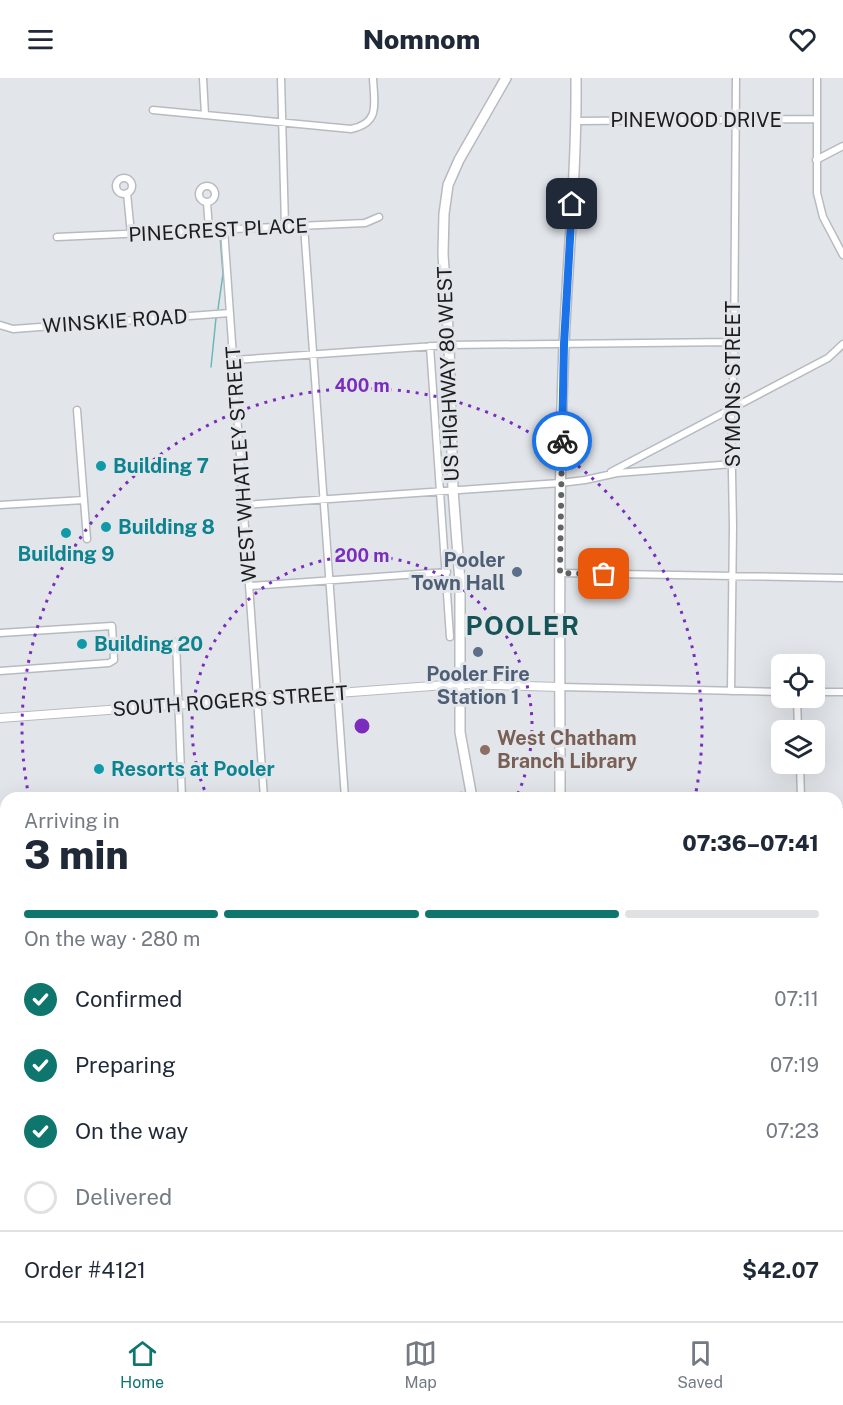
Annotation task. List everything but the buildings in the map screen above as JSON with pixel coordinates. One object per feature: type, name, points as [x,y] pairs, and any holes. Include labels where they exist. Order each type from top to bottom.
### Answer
[{"type":"main road","name":"US HIGHWAY 80 WEST","points":[[471,792],[460,732],[461,622],[443,254],[444,214],[448,185],[459,160],[506,78]]},
{"type":"main road","points":[[560,792],[560,483],[576,78]]},
{"type":"street","points":[[203,78],[205,115]]},
{"type":"street","points":[[281,78],[285,226]]},
{"type":"street","points":[[153,110],[351,129],[370,121],[374,114],[373,78]]},
{"type":"street","name":"SYMONS STREET","points":[[731,691],[736,78]]},
{"type":"street","points":[[817,78],[816,188],[820,208],[843,255]]},
{"type":"street","name":"PINEWOOD DRIVE","points":[[576,121],[816,119]]},
{"type":"street","points":[[816,160],[843,146]]},
{"type":"street","points":[[127,194],[131,234]]},
{"type":"street","points":[[207,202],[209,230]]},
{"type":"street","name":"PINECREST PLACE","points":[[57,237],[365,223],[379,217]]},
{"type":"street","points":[[304,226],[345,792]]},
{"type":"street","name":"WEST WHATLEY STREET","points":[[224,229],[264,792]]},
{"type":"street","name":"WINSKIE ROAD","points":[[0,325],[13,329],[230,313]]},
{"type":"street","points":[[234,360],[449,345],[734,342]]},
{"type":"street","points":[[828,358],[843,344]]},
{"type":"street","points":[[430,346],[450,637]]},
{"type":"street","points":[[599,476],[828,358],[843,355]]},
{"type":"street","points":[[77,410],[87,539]]},
{"type":"street","points":[[244,505],[560,483],[622,472],[733,464]]},
{"type":"street","points":[[0,505],[84,500]]},
{"type":"street","points":[[249,586],[447,572]]},
{"type":"street","points":[[560,573],[843,578]]},
{"type":"street","points":[[0,633],[112,626],[114,660],[109,663],[0,671]]},
{"type":"street","points":[[176,642],[182,792]]},
{"type":"street","name":"SOUTH ROGERS STREET","points":[[0,718],[459,684],[560,687]]},
{"type":"street","points":[[560,687],[771,692]]},
{"type":"street","points":[[825,692],[843,692]]},
{"type":"street","points":[[800,774],[801,792]]},
{"type":"waterway","points":[[201,236],[220,235],[223,274],[218,309]]},
{"type":"waterway","points":[[211,367],[216,318]]},
{"type":"way so far","points":[[562,441],[560,573],[604,574]]},
{"type":"place","name":"Building 7","points":[[101,466]]},
{"type":"place","name":"Building 8","points":[[106,527]]},
{"type":"place","name":"Building 9","points":[[66,533]]},
{"type":"place","name":"Pooler Town Hall","points":[[517,572]]},
{"type":"place","name":"Building 20","points":[[82,644]]},
{"type":"place","name":"Pooler Fire Station 1","points":[[478,652]]},
{"type":"place","name":"West Chatham Branch Library","points":[[485,750]]},
{"type":"place","name":"Resorts at Pooler","points":[[99,769]]},
{"type":"district","name":"POOLER","points":[[523,625]]},
{"type":"route","points":[[562,441],[564,344],[572,204]]}]
